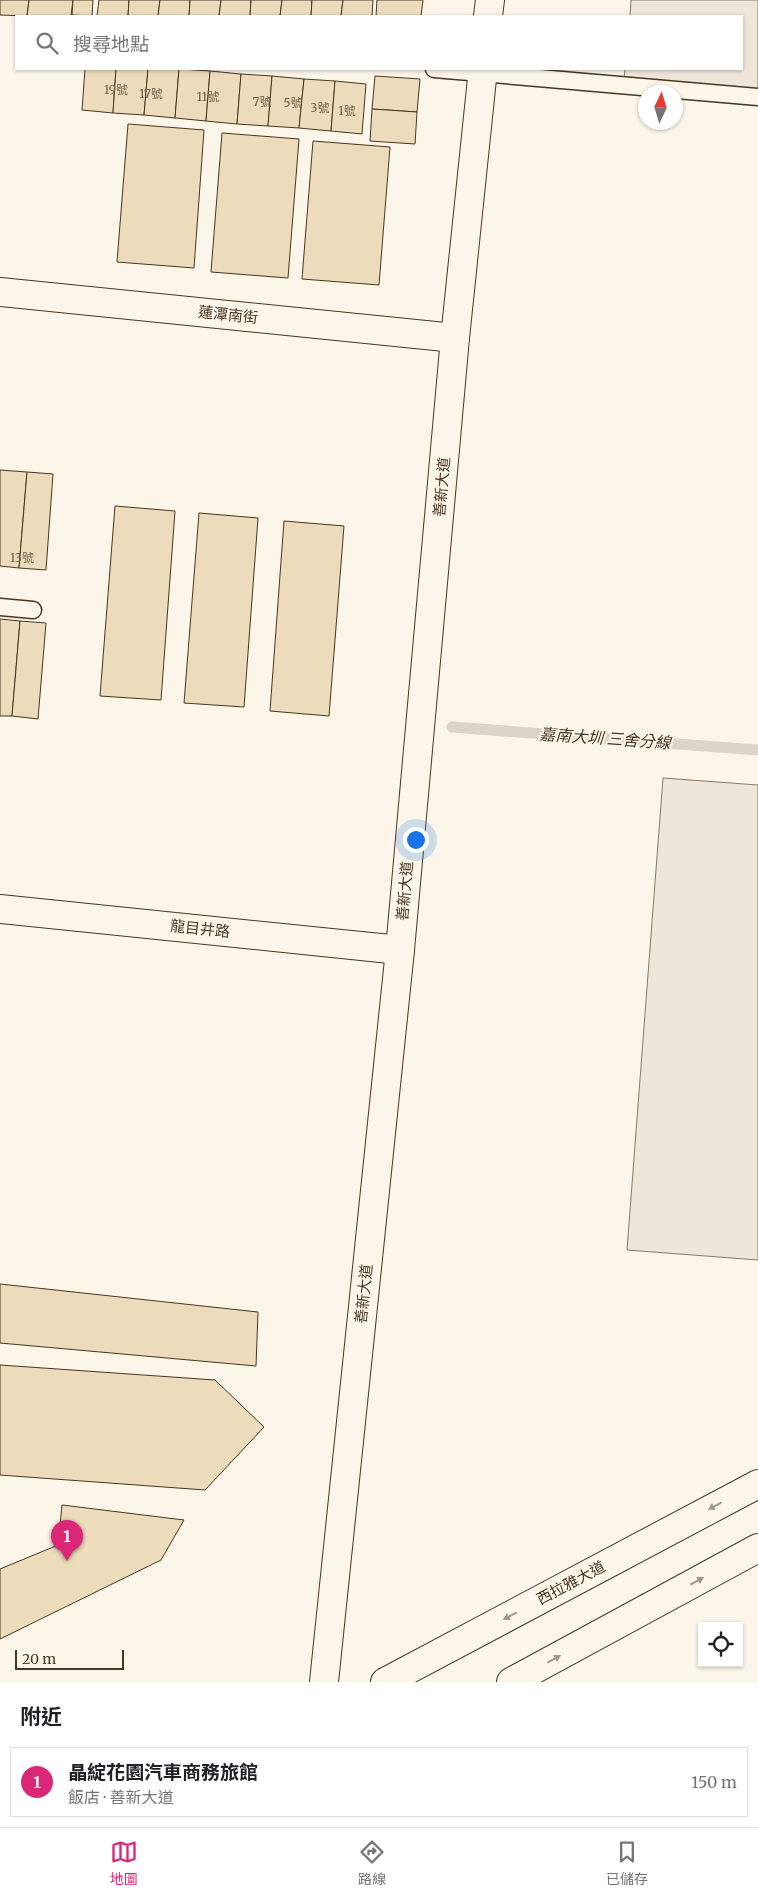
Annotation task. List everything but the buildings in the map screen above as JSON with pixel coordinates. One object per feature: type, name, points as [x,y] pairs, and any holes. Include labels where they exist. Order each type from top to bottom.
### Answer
[{"type":"street","points":[[488,15],[490,0]]},
{"type":"street","name":"善新大道","points":[[324,1682],[400,950],[455,338],[483,71]]},
{"type":"street","name":"蓮潭南街","points":[[0,292],[455,338]]},
{"type":"street","name":"龍目井路","points":[[0,909],[400,950]]},
{"type":"street","name":"西拉雅大道","points":[[385,1682],[758,1484]]},
{"type":"street","points":[[511,1682],[758,1548]]},
{"type":"lane","points":[[458,70],[758,97]]},
{"type":"lane","points":[[0,607],[33,610]]},
{"type":"shaded area","points":[[631,0],[758,0],[758,91],[624,79],[625,70],[743,70],[743,15],[630,15]]},
{"type":"shaded area","points":[[663,778],[758,785],[758,1260],[627,1250]]},
{"type":"waterway","name":"嘉南大圳 三舍分線","points":[[452,727],[758,750]]},
{"type":"place","name":"晶綻花園汽車商務旅館","points":[[67,1561]]}]
